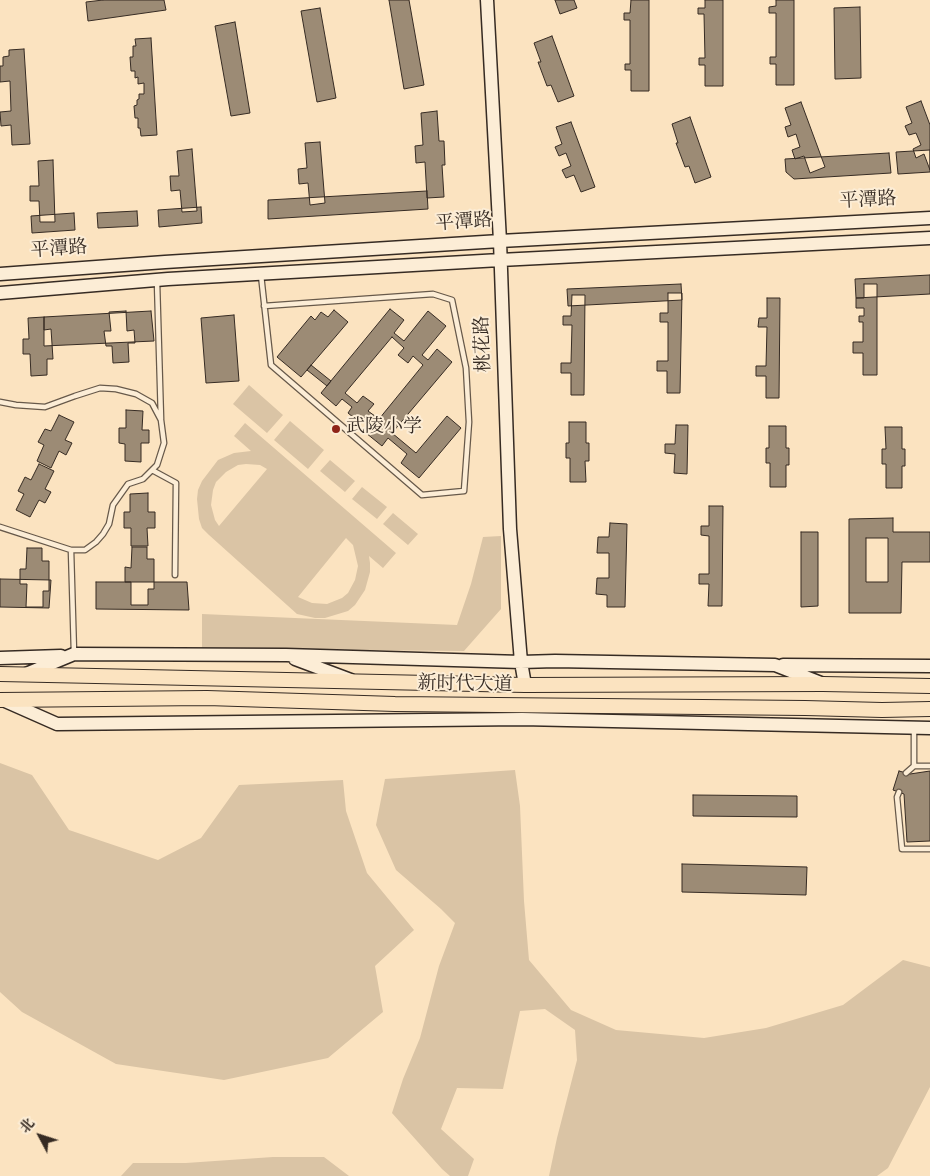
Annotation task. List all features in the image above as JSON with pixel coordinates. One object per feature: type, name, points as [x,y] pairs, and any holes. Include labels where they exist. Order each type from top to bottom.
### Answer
[{"type":"main road","name":"新时代大道","points":[[0,674],[526,685],[823,684],[930,686]]},
{"type":"main road","name":"新时代大道","points":[[1,700],[206,698],[395,704],[930,709]]},
{"type":"street","name":"桃花路","points":[[487,0],[500,241],[510,529],[521,662],[526,685]]},
{"type":"street","name":"平潭路","points":[[0,274],[156,262],[500,241],[930,218]]},
{"type":"street","name":"平潭路","points":[[0,293],[157,280],[930,238]]},
{"type":"street","points":[[24,674],[72,655]]},
{"type":"street","points":[[0,658],[72,655],[286,655],[521,662],[930,666]]},
{"type":"street","points":[[286,655],[354,681]]},
{"type":"street","points":[[775,665],[823,684]]},
{"type":"street","points":[[1,700],[57,724],[522,719],[930,728]]},
{"type":"street","points":[[839,726],[882,710]]},
{"type":"lane","points":[[261,274],[264,306],[271,365],[422,495],[464,491],[469,413],[466,368],[452,300],[433,294],[264,306]]},
{"type":"lane","points":[[0,527],[71,550],[85,550],[96,542],[109,524],[113,505],[128,484],[143,479],[156,465],[164,443],[161,420],[157,280]]},
{"type":"lane","points":[[0,402],[46,407],[100,388],[116,389],[136,394],[152,403],[161,420]]},
{"type":"lane","points":[[152,470],[176,483],[175,575]]},
{"type":"lane","points":[[71,550],[72,655]]},
{"type":"lane","points":[[914,728],[914,766]]},
{"type":"lane","points":[[906,773],[914,766],[930,766]]},
{"type":"lane","points":[[899,792],[897,797],[902,849],[930,849]]},
{"type":"shaded area","points":[[249,385],[283,415],[267,433],[233,404]]},
{"type":"shaded area","points":[[290,421],[324,450],[308,469],[274,440]]},
{"type":"shaded area","points":[[245,423],[396,553],[383,568],[369,556],[370,572],[365,590],[355,605],[348,611],[325,618],[297,614],[202,528],[197,499],[202,481],[218,460],[234,453],[251,451],[234,436]],"holes":[[[238,465],[260,465],[267,469],[219,526],[215,520],[211,505],[216,482],[226,472]],[[346,538],[353,545],[358,566],[355,580],[348,593],[342,598],[327,604],[312,603],[298,597]]]},
{"type":"shaded area","points":[[330,460],[355,481],[345,492],[320,471]]},
{"type":"shaded area","points":[[362,487],[387,507],[377,519],[352,499]]},
{"type":"shaded area","points":[[393,513],[418,534],[408,545],[383,524]]},
{"type":"shaded area","points":[[501,536],[501,609],[464,651],[202,649],[202,614],[457,625],[471,584],[483,537]]},
{"type":"shaded area","points":[[0,763],[32,775],[69,830],[158,860],[201,838],[239,785],[343,780],[346,811],[367,873],[414,930],[375,966],[383,1012],[328,1058],[224,1080],[116,1064],[22,1012],[0,992]]},
{"type":"shaded area","points":[[515,770],[520,806],[524,901],[529,960],[571,1010],[616,1030],[704,1038],[766,1028],[843,1005],[903,960],[930,967],[930,1087],[888,1168],[877,1176],[549,1176],[577,1060],[575,1030],[545,1009],[520,1011],[503,1089],[457,1088],[441,1129],[474,1159],[468,1176],[450,1176],[442,1169],[392,1113],[403,1079],[420,1038],[439,966],[455,923],[396,870],[376,825],[385,779]]},
{"type":"shaded area","points":[[273,1157],[324,1157],[349,1176],[121,1176],[133,1163],[186,1163]]},
{"type":"building","points":[[103,0],[164,0],[166,10],[88,21],[86,2]]},
{"type":"building","points":[[389,0],[409,0],[424,85],[404,89]]},
{"type":"building","points":[[555,0],[574,0],[577,8],[560,14]]},
{"type":"building","points":[[631,0],[649,0],[649,91],[631,91],[631,70],[625,70],[625,64],[630,64],[630,20],[624,20],[624,13],[630,13]]},
{"type":"building","points":[[705,0],[723,0],[723,86],[705,86],[705,65],[699,65],[699,58],[705,58],[704,14],[698,14],[698,8],[705,8]]},
{"type":"building","points":[[776,0],[794,0],[794,85],[776,85],[776,64],[770,64],[770,57],[776,57],[776,13],[769,13],[769,7],[776,6]]},
{"type":"building","points":[[860,7],[861,78],[835,79],[834,8]]},
{"type":"building","points":[[320,8],[336,98],[317,102],[301,11]]},
{"type":"building","points":[[235,22],[250,113],[231,116],[215,26]]},
{"type":"building","points":[[552,36],[574,96],[558,102],[551,85],[547,86],[538,62],[541,62],[534,43]]},
{"type":"building","points":[[151,38],[157,135],[141,136],[140,128],[138,128],[138,118],[135,118],[134,106],[137,105],[139,94],[144,94],[144,83],[138,84],[138,77],[135,78],[135,71],[131,71],[130,57],[133,57],[133,46],[136,46],[135,39]]},
{"type":"building","points":[[24,49],[30,144],[12,145],[11,125],[1,126],[0,112],[11,111],[10,81],[0,82],[0,66],[3,66],[3,57],[9,56],[9,50]]},
{"type":"building","points":[[921,101],[930,125],[930,170],[924,154],[916,158],[913,149],[921,145],[916,133],[909,135],[905,126],[912,123],[906,107]]},
{"type":"building","points":[[801,102],[825,167],[810,173],[804,156],[795,159],[792,150],[800,147],[796,134],[788,137],[785,127],[791,125],[785,108]]},
{"type":"building","points":[[437,111],[439,141],[444,141],[445,165],[442,165],[444,197],[427,198],[425,162],[416,163],[415,146],[423,145],[421,113]]},
{"type":"building","points":[[690,117],[711,177],[695,183],[689,166],[685,167],[676,143],[678,143],[672,124]]},
{"type":"building","points":[[571,122],[595,187],[581,192],[574,175],[566,178],[562,170],[571,166],[566,153],[559,156],[555,147],[562,144],[556,127]]},
{"type":"building","points":[[320,142],[325,203],[310,205],[308,183],[299,184],[298,169],[307,168],[305,143]]},
{"type":"building","points":[[192,149],[197,211],[182,212],[180,190],[171,191],[170,176],[179,176],[177,151]]},
{"type":"building","points":[[930,150],[930,172],[898,174],[896,152]]},
{"type":"building","points":[[889,153],[891,173],[794,179],[786,172],[785,159]]},
{"type":"building","points":[[53,160],[55,222],[40,222],[39,201],[30,201],[30,186],[39,186],[38,161]]},
{"type":"building","points":[[427,191],[428,209],[268,219],[268,200]]},
{"type":"building","points":[[201,207],[202,223],[159,227],[158,210]]},
{"type":"building","points":[[137,211],[138,226],[98,228],[97,213]]},
{"type":"building","points":[[74,213],[75,230],[32,233],[31,216]]},
{"type":"building","points":[[930,275],[930,294],[856,298],[855,279]]},
{"type":"building","points":[[681,284],[682,300],[568,306],[567,289]]},
{"type":"building","points":[[864,284],[877,284],[877,375],[863,375],[863,353],[853,353],[853,342],[863,342],[863,322],[859,322],[859,316],[864,316],[864,308],[856,308],[856,298],[864,298]]},
{"type":"building","points":[[668,293],[682,293],[680,393],[667,393],[667,371],[657,371],[657,361],[668,361],[668,322],[660,322],[660,313],[668,313]]},
{"type":"building","points":[[572,295],[585,295],[584,395],[571,395],[571,373],[561,373],[561,363],[571,363],[572,325],[563,325],[563,316],[571,316]]},
{"type":"building","points":[[767,298],[780,298],[779,398],[766,398],[766,376],[756,376],[756,366],[766,366],[767,327],[758,327],[759,318],[767,318]]},
{"type":"building","points":[[390,309],[404,320],[394,333],[404,341],[428,311],[446,326],[422,355],[428,360],[437,349],[452,362],[392,433],[416,453],[447,416],[461,428],[419,478],[401,463],[407,454],[388,438],[382,446],[366,433],[373,425],[364,417],[359,422],[348,413],[352,407],[342,399],[336,406],[321,393]],"holes":[[[392,337],[404,348],[398,355],[408,363],[413,356],[423,365],[379,419],[368,411],[374,404],[363,396],[357,403],[345,393]]]},
{"type":"building","points":[[334,310],[348,322],[301,377],[277,357],[311,316],[315,320],[321,312],[328,317]]},
{"type":"building","points":[[126,311],[127,331],[134,330],[135,343],[128,343],[129,362],[113,363],[112,346],[106,346],[104,331],[111,331],[109,312]]},
{"type":"building","points":[[151,311],[154,341],[44,346],[44,317]]},
{"type":"building","points":[[234,315],[239,381],[206,383],[201,318]]},
{"type":"building","points":[[44,317],[44,330],[51,329],[53,359],[47,359],[47,375],[31,376],[30,354],[23,354],[23,339],[29,339],[28,318]]},
{"type":"building","points":[[311,365],[331,381],[327,386],[307,370]]},
{"type":"building","points":[[126,410],[143,411],[142,430],[149,430],[149,443],[141,443],[141,462],[125,461],[125,444],[119,443],[119,428],[126,428]]},
{"type":"building","points":[[59,415],[74,422],[65,440],[72,443],[66,455],[59,451],[51,468],[37,461],[44,445],[38,442],[45,429],[51,431]]},
{"type":"building","points":[[569,422],[586,422],[586,443],[589,443],[589,461],[585,461],[586,482],[570,482],[570,458],[566,458],[566,443],[569,443]]},
{"type":"building","points":[[676,425],[688,425],[687,474],[674,473],[675,454],[665,453],[665,444],[675,444]]},
{"type":"building","points":[[769,426],[786,426],[786,448],[789,448],[789,465],[786,465],[786,487],[770,487],[770,463],[766,463],[766,448],[769,448]]},
{"type":"building","points":[[885,427],[902,427],[902,449],[905,449],[905,466],[902,466],[902,488],[886,488],[886,464],[882,464],[882,449],[886,449]]},
{"type":"building","points":[[39,464],[54,471],[45,489],[51,492],[45,503],[39,500],[30,517],[16,510],[24,494],[18,491],[25,477],[31,480]]},
{"type":"building","points":[[148,493],[148,512],[155,512],[155,528],[147,528],[148,546],[131,546],[131,528],[124,528],[124,512],[130,512],[130,494]]},
{"type":"building","points":[[709,506],[723,506],[722,606],[708,606],[709,584],[699,584],[699,574],[709,574],[709,536],[701,535],[701,526],[709,526]]},
{"type":"building","points":[[893,518],[893,532],[930,532],[930,562],[902,562],[901,613],[849,613],[849,519]],"holes":[[[866,538],[888,538],[888,582],[866,582]]]},
{"type":"building","points":[[610,523],[627,524],[625,607],[607,607],[607,595],[596,594],[597,578],[609,578],[609,553],[597,553],[598,537],[609,537]]},
{"type":"building","points":[[801,532],[818,532],[818,606],[801,607]]},
{"type":"building","points":[[132,547],[147,547],[147,559],[154,559],[154,589],[148,589],[148,605],[131,605],[131,582],[125,582],[125,567],[131,568]]},
{"type":"building","points":[[27,548],[42,548],[42,561],[49,561],[49,591],[43,591],[43,607],[26,607],[27,584],[20,584],[20,569],[26,569]]},
{"type":"building","points":[[0,579],[51,580],[49,608],[0,607]]},
{"type":"building","points":[[96,582],[187,582],[189,610],[96,609]]},
{"type":"building","points":[[899,771],[910,774],[930,771],[930,841],[907,842],[904,794],[893,790]]},
{"type":"building","points":[[693,795],[797,796],[797,817],[693,816]]},
{"type":"building","points":[[682,864],[807,867],[806,895],[682,892]]},
{"type":"place","name":"武陵小学","points":[[336,429]]}]
